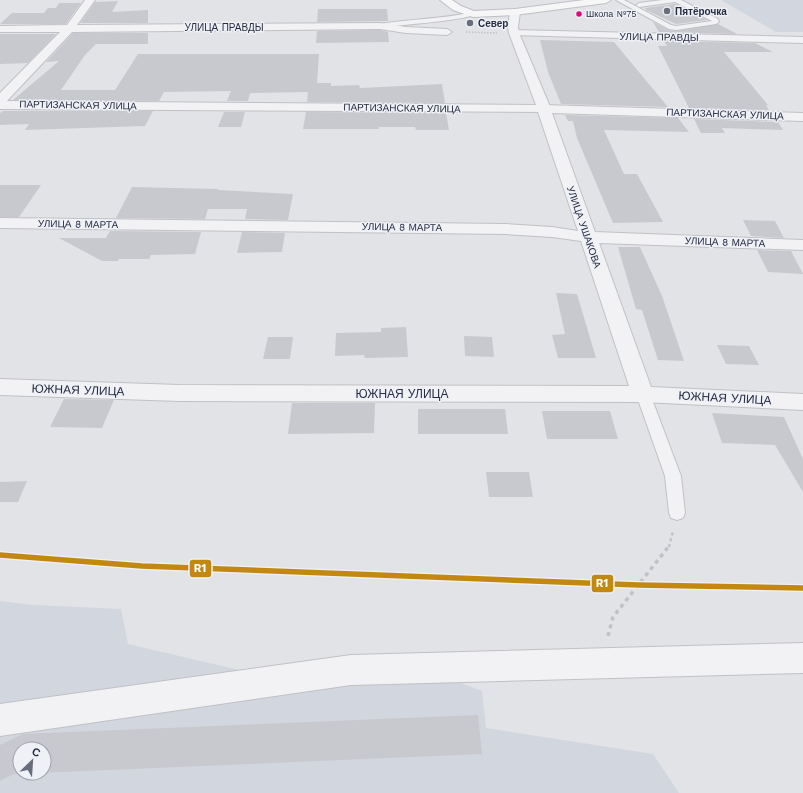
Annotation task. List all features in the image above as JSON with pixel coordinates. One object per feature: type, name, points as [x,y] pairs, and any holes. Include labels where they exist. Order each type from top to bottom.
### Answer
[{"type":"main road","points":[[445,0],[457,8],[473,14],[515,12],[606,0]]},
{"type":"street","points":[[0,100],[70,28],[90,0]]},
{"type":"street","name":"УЛИЦА УШАКОВА","points":[[515,12],[513,27],[514,33],[544,109],[587,237],[643,394]]},
{"type":"street","name":"УЛИЦА ПРАВДЫ","points":[[0,29],[380,26],[406,30],[447,32]]},
{"type":"street","name":"УЛИЦА ПРАВДЫ","points":[[514,33],[803,40]]},
{"type":"street","name":"ПАРТИЗАНСКАЯ УЛИЦА","points":[[0,105],[544,109],[803,117]]},
{"type":"street","name":"УЛИЦА 8 МАРТА","points":[[0,224],[498,229],[552,232],[587,237],[803,245]]},
{"type":"street","name":"ЮЖНАЯ УЛИЦА","points":[[0,387],[180,393],[643,394],[803,402]]},
{"type":"street","points":[[0,720],[351,670],[803,658]]},
{"type":"lane","points":[[619,0],[669,27],[676,28],[716,22],[716,20],[676,0],[638,5]]},
{"type":"lane","points":[[380,26],[411,20],[456,18],[473,14]]},
{"type":"lane","name":"УЛИЦА УШАКОВА","points":[[643,394],[673,476],[677,513]]},
{"type":"path","points":[[447,32],[514,33]]},
{"type":"path","points":[[607,663],[608,635],[613,617],[668,546],[677,513]]},
{"type":"shaded area","points":[[721,0],[803,0],[803,32],[776,32]]},
{"type":"shaded area","points":[[0,601],[33,605],[121,609],[128,644],[312,687],[453,680],[482,691],[486,728],[653,754],[679,793],[0,793]]},
{"type":"building","points":[[118,1],[112,12],[148,10],[148,23],[80,23],[95,2]]},
{"type":"building","points":[[59,3],[81,3],[66,24],[0,24],[12,13],[44,13],[48,8],[56,8]]},
{"type":"building","points":[[675,4],[707,20],[676,24],[646,10],[645,8]]},
{"type":"building","points":[[318,9],[387,9],[388,21],[317,22]]},
{"type":"building","points":[[653,22],[668,30],[676,31],[718,24],[737,34],[659,32]]},
{"type":"building","points":[[380,30],[388,32],[389,42],[316,43],[317,31]]},
{"type":"building","points":[[73,33],[148,33],[148,44],[96,44],[85,55],[61,90],[115,90],[138,54],[319,54],[317,83],[331,83],[331,86],[359,85],[360,88],[442,84],[445,103],[307,102],[308,92],[250,93],[248,101],[227,101],[231,91],[164,92],[159,101],[13,100],[59,61],[46,62]]},
{"type":"building","points":[[0,34],[56,34],[28,63],[0,64]]},
{"type":"building","points":[[540,40],[614,42],[668,107],[561,104],[548,72]]},
{"type":"building","points":[[664,41],[755,43],[773,52],[724,52],[768,105],[766,105],[769,110],[689,108],[658,46],[667,46]]},
{"type":"building","points":[[3,111],[153,111],[145,126],[25,130],[29,124],[0,125],[0,113]]},
{"type":"building","points":[[224,112],[245,112],[241,127],[218,127]]},
{"type":"building","points":[[306,112],[446,113],[449,130],[416,130],[415,127],[379,127],[379,129],[303,129]]},
{"type":"building","points":[[565,115],[678,118],[689,132],[604,130],[624,174],[637,174],[663,222],[613,223],[577,138],[573,121],[568,121]]},
{"type":"building","points":[[694,119],[778,122],[783,130],[722,128],[725,133],[701,133]]},
{"type":"building","points":[[0,185],[41,185],[19,217],[0,217]]},
{"type":"building","points":[[132,187],[218,189],[293,194],[288,220],[245,219],[247,209],[208,209],[205,219],[116,218]]},
{"type":"building","points":[[743,220],[775,221],[784,238],[751,236]]},
{"type":"building","points":[[110,231],[201,232],[195,254],[151,255],[149,259],[119,259],[118,261],[102,261],[59,238],[106,238]]},
{"type":"building","points":[[242,232],[285,233],[282,252],[237,253]]},
{"type":"building","points":[[618,247],[640,247],[662,296],[684,361],[658,360],[642,310],[636,309]]},
{"type":"building","points":[[757,250],[791,251],[803,274],[768,272]]},
{"type":"building","points":[[556,293],[577,294],[596,358],[558,358],[552,335],[565,334]]},
{"type":"building","points":[[406,327],[408,357],[365,358],[364,355],[335,356],[336,333],[381,332],[381,328]]},
{"type":"building","points":[[464,336],[492,337],[494,357],[465,356]]},
{"type":"building","points":[[268,337],[293,337],[290,359],[263,359]]},
{"type":"building","points":[[717,345],[749,346],[759,365],[726,364]]},
{"type":"building","points":[[64,399],[114,400],[102,428],[50,427]]},
{"type":"building","points":[[292,403],[375,403],[374,433],[288,434]]},
{"type":"building","points":[[418,409],[505,409],[508,434],[418,434]]},
{"type":"building","points":[[542,411],[610,411],[618,439],[547,439]]},
{"type":"building","points":[[712,413],[784,417],[803,459],[803,492],[775,445],[722,443]]},
{"type":"building","points":[[486,472],[529,472],[533,497],[489,497]]},
{"type":"building","points":[[27,481],[18,502],[0,502],[0,482]]},
{"type":"building","points":[[478,715],[482,754],[52,773],[52,741],[12,741],[12,775],[0,781],[0,745],[23,734]]},
{"type":"transit line","name":"R1","points":[[0,555],[142,566],[638,585],[803,588]]},
{"type":"place","name":"Пятёрочка","points":[[667,11]]},
{"type":"place","name":"Школа №75","points":[[579,14]]},
{"type":"place","name":"Север","points":[[470,23]]}]
